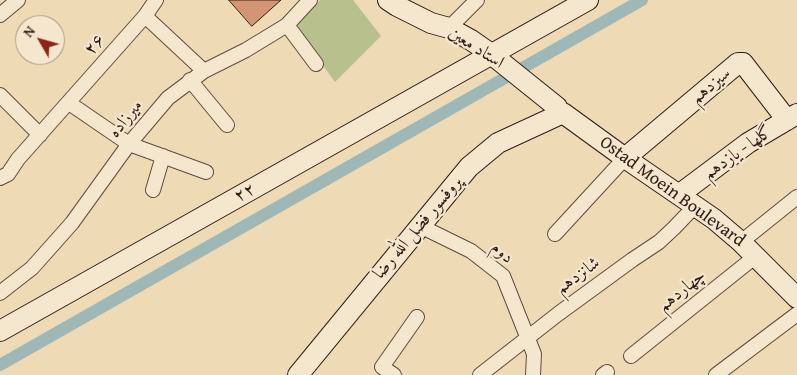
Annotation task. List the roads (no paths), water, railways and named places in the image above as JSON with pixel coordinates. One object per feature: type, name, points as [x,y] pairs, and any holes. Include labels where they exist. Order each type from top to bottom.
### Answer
[{"type":"main road","name":"استاد معین","points":[[388,0],[431,23],[449,28],[471,40],[560,110]]},
{"type":"main road","name":"۲۲","points":[[0,331],[498,60],[588,0]]},
{"type":"main road","name":"سیزدهم","points":[[625,158],[738,63],[743,63],[792,117]]},
{"type":"main road","name":"Ostad Moein Boulevard","points":[[560,110],[625,158],[688,200],[741,242],[797,298]]},
{"type":"main road","name":"پروفسور فضل الله رضا","points":[[298,375],[469,167],[498,143],[560,110]]},
{"type":"main road","name":"گلها - یازدهم","points":[[688,200],[748,143],[792,117]]},
{"type":"street","points":[[0,15],[18,0]]},
{"type":"street","name":"۲۶","points":[[0,178],[8,174],[18,159],[145,16],[156,0]]},
{"type":"street","name":"میرزاده","points":[[0,294],[32,268],[72,223],[129,144],[168,98],[204,71],[246,50],[287,25],[310,0]]},
{"type":"street","points":[[449,28],[477,0]]},
{"type":"street","points":[[145,16],[204,71]]},
{"type":"street","points":[[287,25],[316,64]]},
{"type":"street","points":[[190,80],[227,125]]},
{"type":"street","points":[[0,95],[40,135]]},
{"type":"street","points":[[69,103],[129,144],[206,172]]},
{"type":"street","points":[[153,190],[162,156]]},
{"type":"street","points":[[555,234],[625,158]]},
{"type":"street","points":[[741,242],[797,197]]},
{"type":"street","name":"شانزدهم","points":[[480,375],[632,260],[660,242],[674,228],[688,200]]},
{"type":"street","name":"دوم","points":[[420,226],[471,251],[503,276],[534,354],[533,375]]},
{"type":"street","name":"چهاردهم","points":[[631,356],[756,256]]},
{"type":"street","points":[[716,375],[797,314]]},
{"type":"street","points":[[394,375],[382,366],[417,317]]},
{"type":"waterway","points":[[0,365],[642,0]]}]
